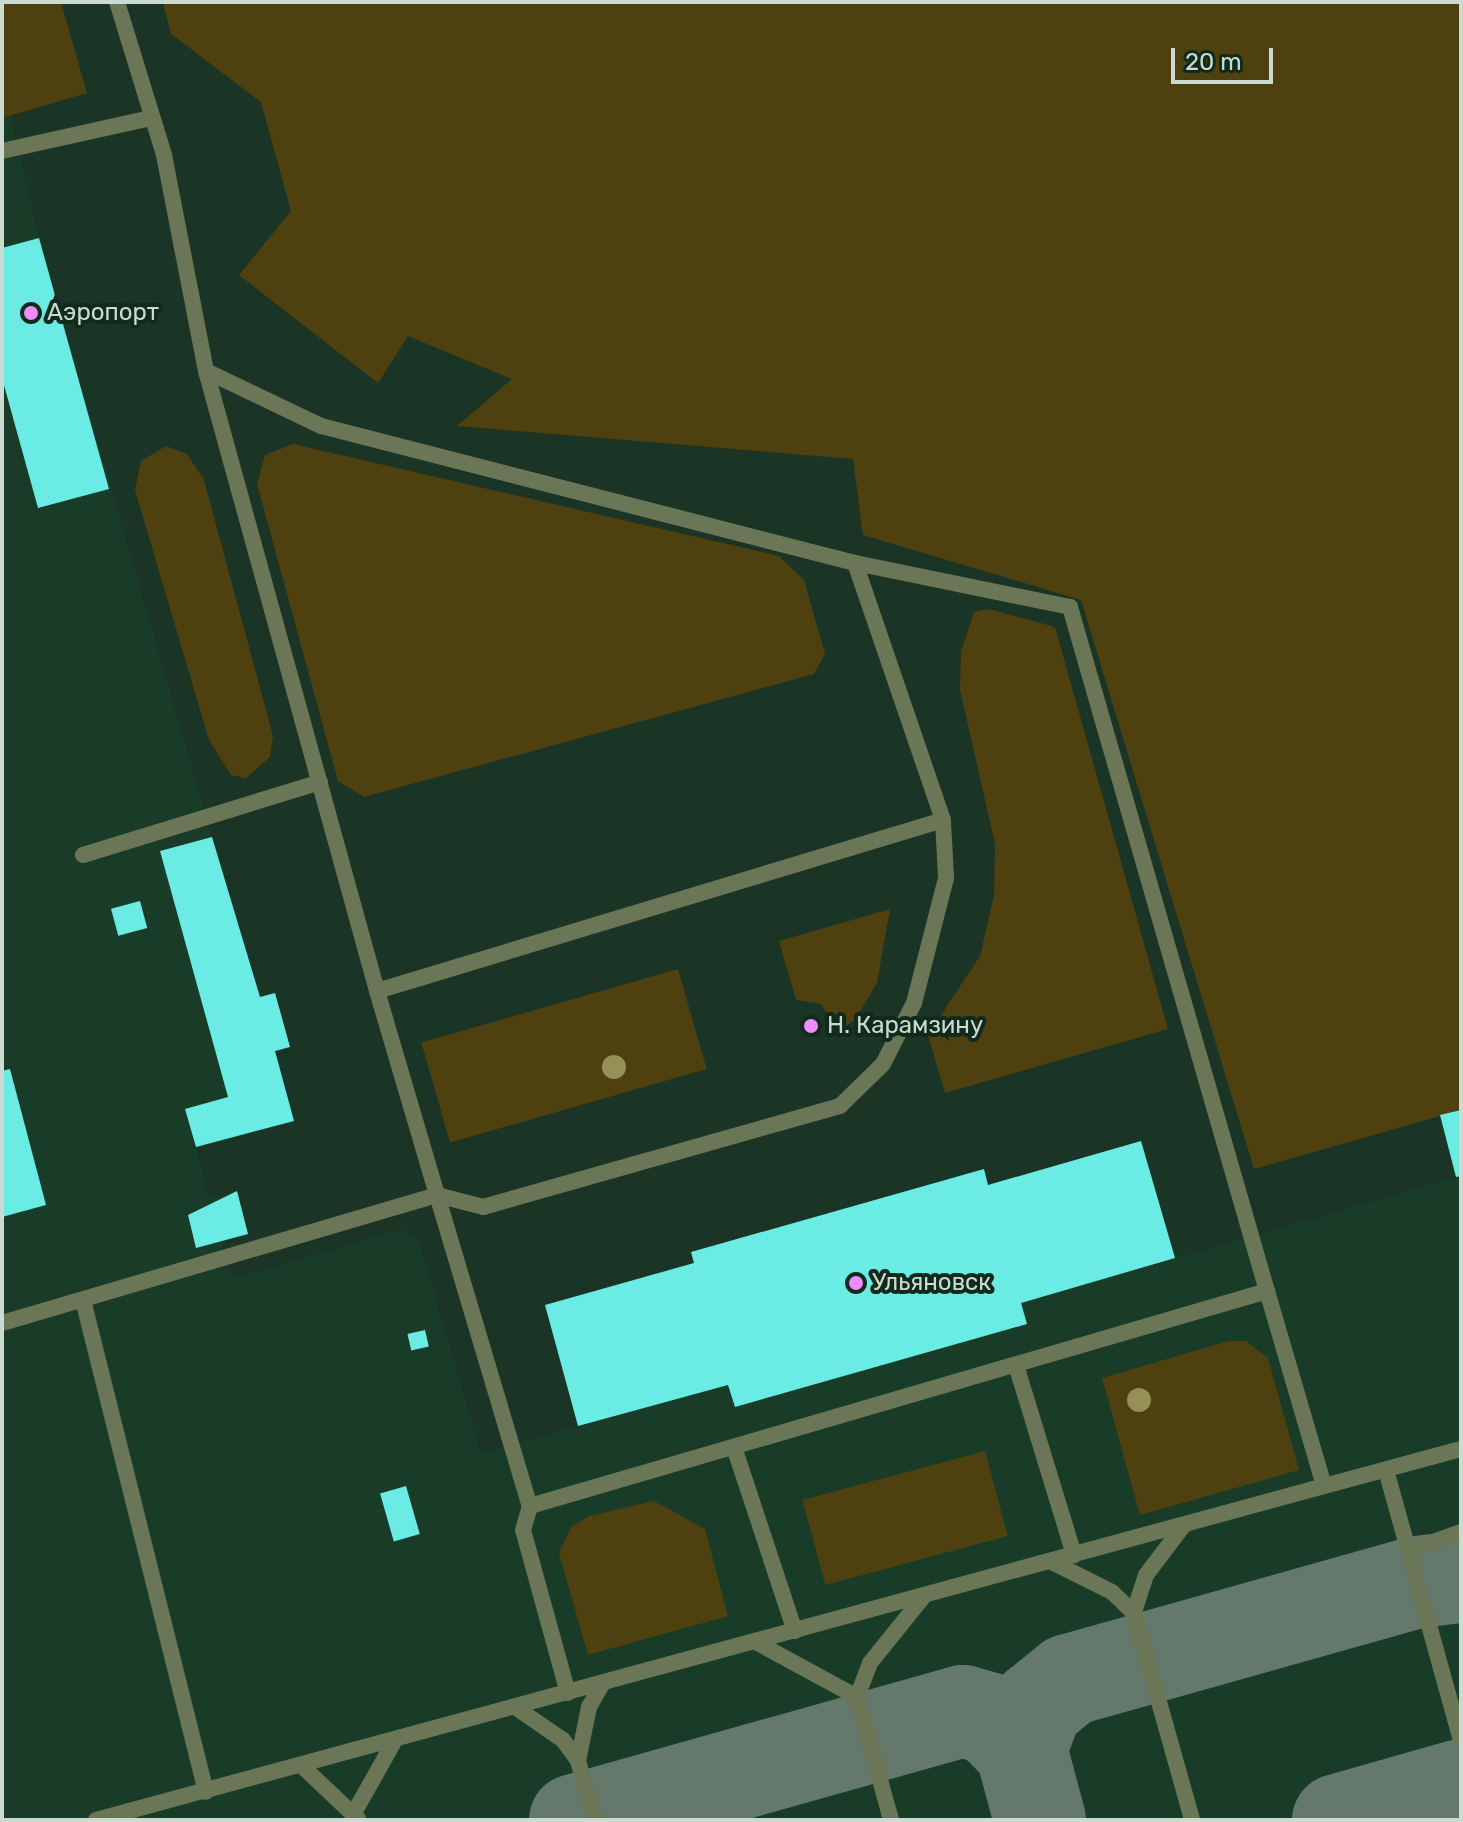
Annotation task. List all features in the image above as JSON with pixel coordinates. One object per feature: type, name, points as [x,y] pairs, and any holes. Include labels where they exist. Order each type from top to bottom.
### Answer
[{"type":"street","points":[[117,2],[151,118],[206,371],[377,991],[530,1506],[523,1530],[568,1693]]},
{"type":"street","points":[[2,151],[151,118]]},
{"type":"street","points":[[206,371],[321,426],[855,563],[1070,607],[1324,1486]]},
{"type":"street","points":[[2,1323],[437,1195],[483,1207],[851,1099],[890,1053],[929,961],[946,878],[943,820],[855,563]]},
{"type":"street","points":[[83,855],[320,782]]},
{"type":"street","points":[[377,991],[943,820]]},
{"type":"street","points":[[530,1506],[1267,1291]]},
{"type":"street","points":[[83,1300],[206,1792]]},
{"type":"street","points":[[1016,1365],[1074,1555]]},
{"type":"street","points":[[734,1447],[795,1631]]},
{"type":"street","points":[[96,1820],[1461,1449]]},
{"type":"street","points":[[1386,1470],[1461,1740]]},
{"type":"street","points":[[1134,1613],[1146,1575],[1185,1524]]},
{"type":"street","points":[[1408,1551],[1461,1532]]},
{"type":"street","points":[[1050,1561],[1112,1592],[1134,1613],[1192,1820]]},
{"type":"street","points":[[891,1820],[857,1697],[870,1663],[925,1596]]},
{"type":"street","points":[[756,1642],[857,1697]]},
{"type":"street","points":[[578,1761],[589,1707],[603,1683]]},
{"type":"street","points":[[515,1707],[563,1740],[578,1761],[595,1820]]},
{"type":"street","points":[[302,1766],[356,1816],[395,1740]]},
{"type":"shaded area","points":[[2,2],[61,2],[87,93],[2,118]]},
{"type":"shaded area","points":[[163,2],[1461,2],[1461,1110],[1254,1169],[1081,600],[863,535],[853,459],[457,426],[512,379],[408,336],[378,383],[239,275],[291,211],[261,102],[171,34]]},
{"type":"shaded area","points":[[2,79],[39,238],[212,837],[260,997],[275,993],[290,1047],[275,1051],[294,1121],[196,1148],[208,1199],[237,1191],[248,1234],[221,1241],[232,1279],[402,1229],[418,1238],[481,1453],[578,1426],[545,1305],[694,1263],[691,1252],[984,1169],[988,1185],[1141,1141],[1176,1258],[1456,1177],[1440,1115],[1461,1110],[1461,1820],[2,1820]]},
{"type":"shaded area","points":[[293,444],[779,556],[804,580],[825,654],[814,674],[364,797],[338,781],[257,484],[265,455]]},
{"type":"shaded area","points":[[166,446],[187,454],[204,480],[273,736],[270,757],[246,778],[231,775],[209,740],[135,490],[141,461]]},
{"type":"shaded area","points":[[989,609],[1055,627],[1168,1029],[945,1093],[928,1035],[980,956],[994,896],[995,844],[960,690],[961,651],[974,612]]},
{"type":"shaded area","points":[[890,909],[877,983],[855,1020],[838,1030],[821,1004],[796,1000],[779,941]]},
{"type":"shaded area","points":[[678,969],[707,1069],[450,1143],[421,1043]]},
{"type":"shaded area","points":[[1229,1341],[1246,1341],[1268,1358],[1299,1470],[1140,1515],[1102,1378]]},
{"type":"shaded area","points":[[985,1451],[1008,1536],[825,1585],[802,1500]]},
{"type":"shaded area","points":[[654,1501],[705,1529],[728,1616],[588,1655],[559,1553],[571,1527],[589,1516]]},
{"type":"building","name":"Аэропорт","points":[[39,238],[109,489],[38,508],[2,378],[2,248]]},
{"type":"building","points":[[212,837],[260,997],[275,993],[290,1047],[275,1051],[294,1121],[196,1147],[185,1109],[228,1097],[160,851]]},
{"type":"building","points":[[140,901],[147,928],[118,936],[111,909]]},
{"type":"building","points":[[10,1069],[46,1205],[2,1217],[2,1071]]},
{"type":"building","points":[[1461,1110],[1461,1176],[1456,1177],[1440,1115]]},
{"type":"building","name":"Ульяновск","points":[[1141,1141],[1175,1258],[1021,1303],[1027,1324],[735,1407],[728,1385],[578,1426],[545,1305],[694,1263],[691,1252],[984,1169],[988,1185]]},
{"type":"building","points":[[237,1191],[248,1234],[196,1248],[188,1215]]},
{"type":"building","points":[[425,1330],[429,1347],[411,1351],[407,1334]]},
{"type":"building","points":[[406,1486],[420,1534],[394,1542],[380,1493]]},
{"type":"taxiway","points":[[1040,1820],[1021,1749],[1037,1706],[1069,1680],[1417,1582],[1461,1577]]},
{"type":"taxiway","points":[[575,1820],[963,1711],[991,1719],[1021,1749]]},
{"type":"taxiway","points":[[1338,1820],[1461,1785]]},
{"type":"place","name":"Аэропорт","points":[[31,313]]},
{"type":"place","name":"Н. Карамзину","points":[[811,1026]]},
{"type":"place","name":"Ульяновск","points":[[856,1283]]}]
